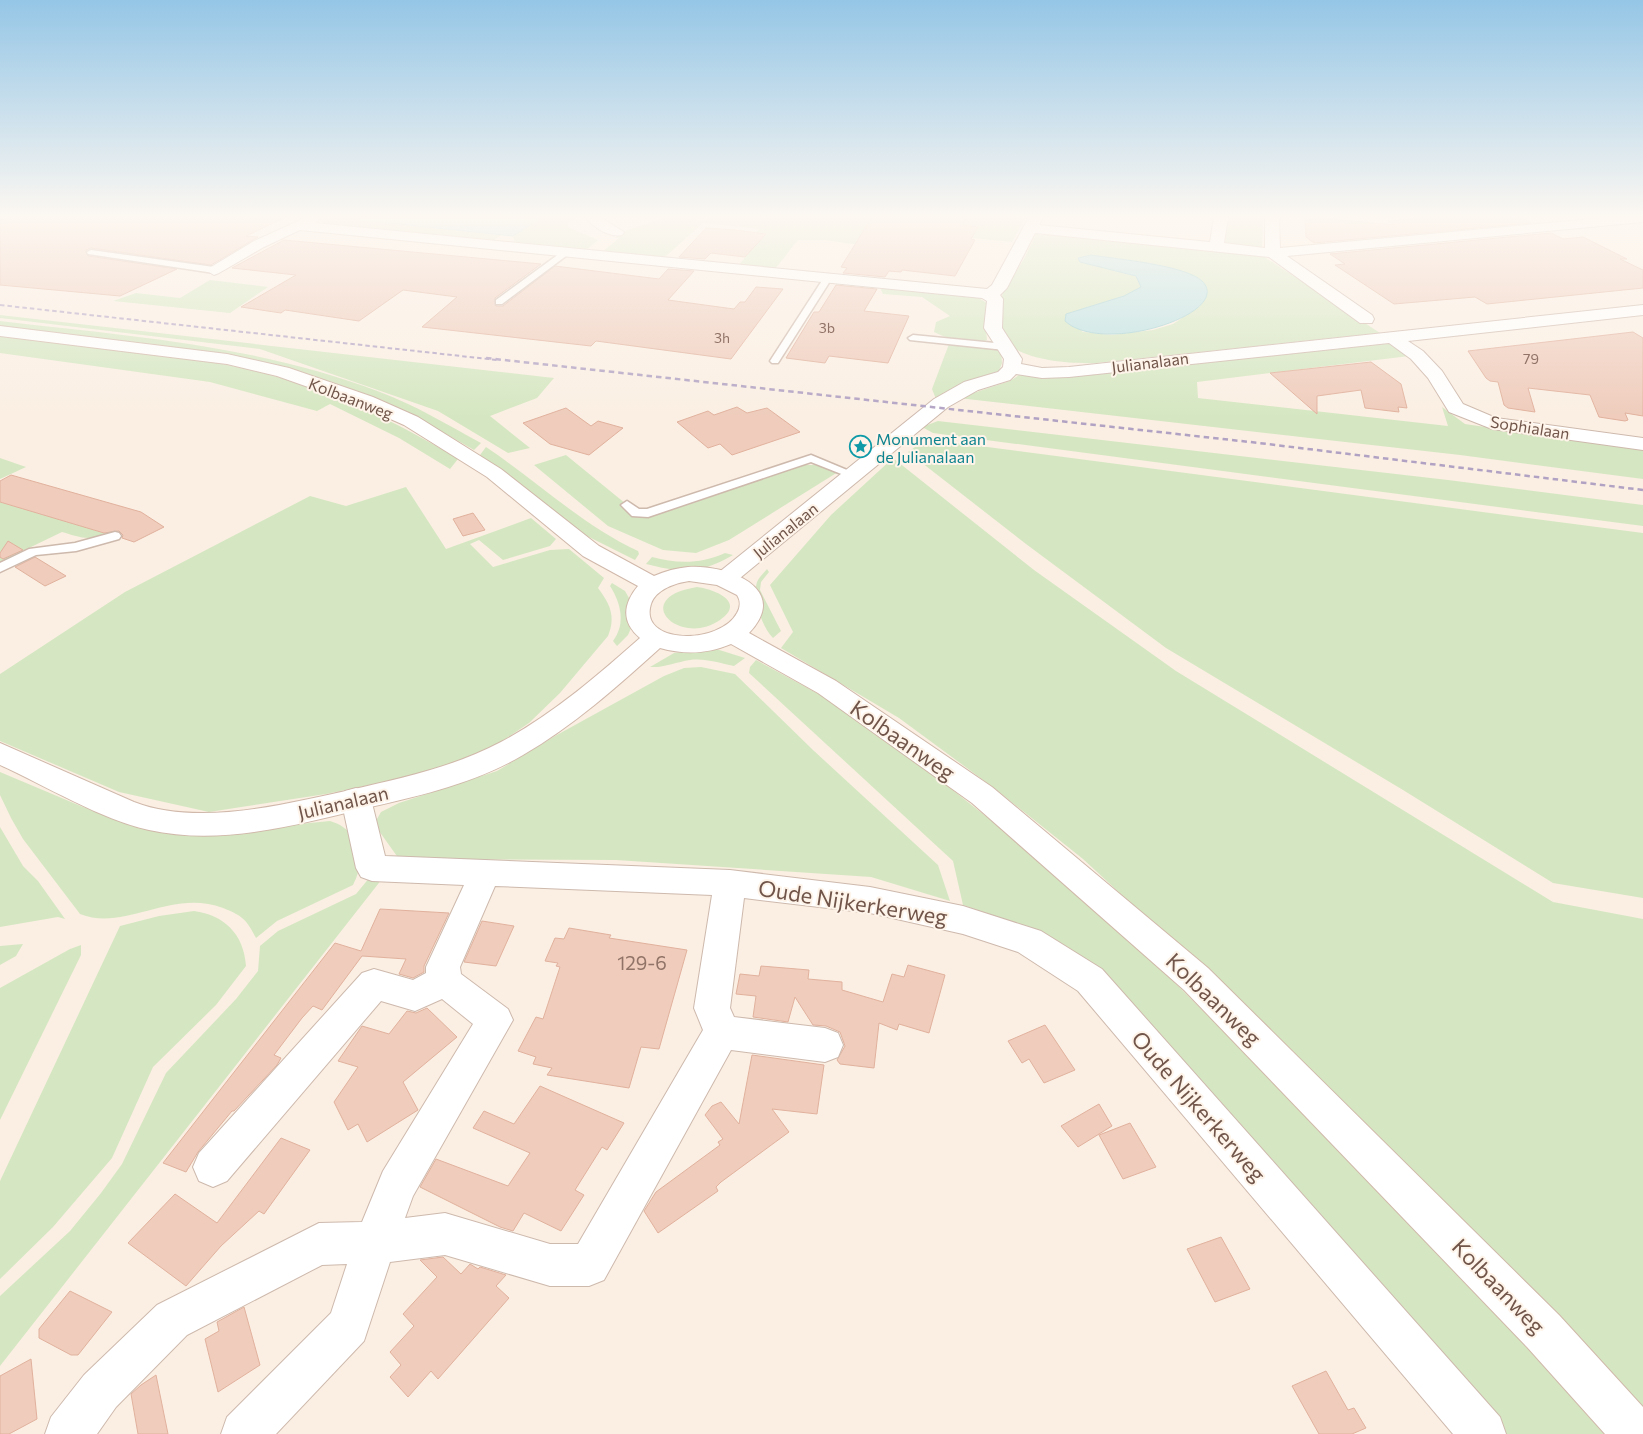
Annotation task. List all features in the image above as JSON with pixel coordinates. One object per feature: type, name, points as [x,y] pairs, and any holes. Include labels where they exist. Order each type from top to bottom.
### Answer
[{"type":"street","points":[[890,284],[990,295],[996,301],[993,328],[1013,359],[1012,368]]},
{"type":"street","points":[[990,295],[1001,284]]},
{"type":"street","points":[[1317,284],[1366,319]]},
{"type":"street","name":"Julianalaan","points":[[726,578],[941,403],[970,386],[1004,376],[1012,368],[1042,373],[1069,372],[1643,310]]},
{"type":"street","name":"Kolbaanweg","points":[[0,331],[227,360],[282,372],[366,401],[411,421],[494,473],[591,551],[654,585]]},
{"type":"street","name":"Sophialaan","points":[[1391,336],[1417,355],[1436,375],[1456,408],[1471,415],[1492,423],[1643,444]]},
{"type":"street","points":[[689,574],[708,574],[726,578],[741,586],[750,597],[751,610],[745,622],[732,634],[718,640],[686,645],[656,638],[643,629],[637,618],[636,606],[642,595],[654,585],[670,578],[689,574]]},
{"type":"street","name":"Kolbaanweg","points":[[732,634],[827,687],[982,794],[1196,979],[1542,1331],[1636,1434]]},
{"type":"street","name":"Julianalaan","points":[[0,753],[116,806],[154,820],[196,825],[232,823],[356,799],[470,769],[531,738],[583,700],[656,638]]},
{"type":"street","name":"Oude Nijkerkerweg","points":[[356,799],[372,868],[730,883],[870,900],[963,920],[1028,941],[1090,980],[1483,1434]]},
{"type":"street","points":[[244,1434],[348,1326],[375,1243],[398,1185],[495,1020],[444,981],[443,967],[485,873]]},
{"type":"street","points":[[722,1032],[712,1008],[730,883]]},
{"type":"street","points":[[213,1167],[374,984],[415,996],[444,981]]},
{"type":"street","points":[[722,1032],[825,1045]]},
{"type":"street","points":[[68,1434],[100,1391],[172,1320],[318,1244],[375,1243],[444,1234],[550,1265],[589,1265],[722,1032]]},
{"type":"lane","points":[[499,302],[524,284]]},
{"type":"lane","points":[[775,361],[824,284]]},
{"type":"lane","points":[[914,338],[1005,347]]},
{"type":"lane","points":[[627,505],[636,513],[648,513],[811,458],[853,475]]},
{"type":"lane","points":[[0,568],[33,552],[76,547],[115,536]]},
{"type":"green space","points":[[203,284],[242,284],[268,287],[230,313],[113,301],[136,293],[180,298]]},
{"type":"green space","points":[[1008,284],[1140,284],[1141,287],[1124,296],[1067,314],[1065,319],[1083,332],[1112,335],[1153,330],[1173,324],[1200,306],[1194,284],[1305,284],[1380,333],[1096,363],[1052,361],[1019,351],[1011,346],[1005,338],[996,323],[1003,292]]},
{"type":"green space","points":[[883,286],[977,297],[987,303],[985,320],[987,340],[960,341],[934,332],[936,322],[950,316],[922,297],[883,294],[881,290]]},
{"type":"green space","points":[[0,315],[554,378],[537,398],[490,416],[530,448],[508,453],[438,411],[260,349],[0,318]]},
{"type":"green space","points":[[0,321],[192,344],[287,363],[334,376],[393,397],[481,443],[474,450],[418,418],[287,370],[0,327]]},
{"type":"green space","points":[[0,336],[182,357],[271,375],[354,404],[407,430],[458,459],[450,469],[399,438],[330,404],[317,411],[210,382],[0,353]]},
{"type":"green space","points":[[1390,342],[1409,356],[1197,382],[1198,398],[1448,426],[1442,407],[1465,424],[1643,450],[1643,479],[1460,455],[958,398],[1010,381],[1019,375],[1063,378]]},
{"type":"green space","points":[[949,344],[1001,350],[1002,363],[999,371],[936,399],[932,389]]},
{"type":"green space","points":[[938,421],[1448,480],[1643,505],[1643,526],[933,433],[922,427]]},
{"type":"green space","points":[[926,439],[1643,533],[1643,898],[1553,883],[1403,790],[1166,648],[1026,544],[908,452]]},
{"type":"green space","points":[[486,447],[598,529],[638,551],[639,554],[635,560],[583,534],[480,455]]},
{"type":"green space","points":[[566,455],[642,517],[802,465],[815,465],[838,472],[729,540],[696,553],[663,550],[608,526],[534,465]]},
{"type":"green space","points":[[0,458],[26,467],[0,479]]},
{"type":"green space","points":[[893,458],[1034,570],[1176,671],[1553,902],[1643,919],[1643,1421],[1206,973],[1083,859],[994,788],[899,718],[781,648],[793,632],[770,585],[831,515]]},
{"type":"green space","points":[[406,487],[446,549],[531,518],[556,539],[550,546],[503,560],[479,540],[470,544],[493,567],[550,550],[569,549],[604,578],[598,588],[609,605],[612,616],[608,636],[560,693],[529,723],[489,750],[447,766],[413,776],[326,794],[209,812],[119,792],[0,741],[0,674],[125,592],[310,496],[346,506]]},
{"type":"green space","points":[[0,502],[106,533],[90,538],[62,532],[0,562]]},
{"type":"green space","points":[[725,553],[733,555],[701,569],[680,570],[646,564],[652,557],[689,562],[716,557]]},
{"type":"green space","points":[[767,569],[769,572],[761,582],[760,590],[781,631],[773,638],[762,620],[756,596],[757,582]]},
{"type":"green space","points":[[612,583],[625,591],[629,598],[632,626],[628,635],[617,646],[613,641],[620,628],[621,621],[617,599],[610,586]]},
{"type":"green space","points":[[697,587],[712,590],[719,594],[729,602],[730,608],[720,620],[705,627],[690,628],[677,625],[668,618],[663,610],[666,601],[677,593]]},
{"type":"green space","points":[[713,648],[745,658],[734,666],[712,661],[696,660],[660,667],[650,667],[674,653]]},
{"type":"green space","points":[[756,660],[824,697],[897,746],[1012,837],[1141,949],[1386,1193],[1605,1434],[1505,1434],[1111,983],[1010,921],[963,905],[953,861],[749,673],[750,667]]},
{"type":"green space","points":[[701,667],[735,674],[813,750],[938,865],[950,901],[871,877],[616,860],[399,859],[374,824],[381,812],[399,803],[497,771],[555,736],[664,676],[684,668]]},
{"type":"green space","points":[[0,772],[83,807],[168,834],[207,833],[330,821],[340,825],[354,838],[360,856],[357,875],[353,885],[277,921],[256,938],[240,916],[223,908],[204,903],[185,903],[167,906],[114,918],[97,918],[80,914],[23,839],[11,818],[0,795]]},
{"type":"green space","points":[[0,827],[23,866],[38,881],[65,919],[58,917],[0,927]]},
{"type":"green space","points":[[370,877],[382,879],[0,1366],[0,1296],[70,1231],[101,1193],[122,1164],[166,1073],[236,999],[258,971],[260,946],[278,931],[356,894]]},
{"type":"green space","points":[[194,911],[214,917],[230,928],[241,944],[246,966],[216,1005],[153,1067],[112,1158],[53,1227],[0,1279],[0,1181],[120,926],[159,916]]},
{"type":"green space","points":[[23,944],[16,956],[0,965],[0,946]]},
{"type":"green space","points":[[81,945],[81,955],[0,1120],[0,988],[70,949]]},
{"type":"water","points":[[1140,284],[1203,284],[1207,293],[1200,306],[1183,317],[1160,326],[1134,332],[1107,334],[1083,331],[1065,321],[1066,314],[1124,296],[1141,287]]},
{"type":"building","points":[[0,284],[146,284],[120,296]]},
{"type":"building","points":[[281,284],[514,284],[495,298],[496,306],[503,306],[532,284],[682,284],[668,300],[734,309],[740,302],[745,302],[756,287],[783,289],[731,359],[596,341],[591,346],[422,327],[457,297],[403,290],[359,321],[285,310],[281,313],[241,307]]},
{"type":"building","points":[[1364,284],[1643,284],[1643,288],[1487,304],[1475,297],[1394,304]]},
{"type":"building","points":[[836,285],[877,289],[864,311],[909,316],[888,363],[829,356],[825,363],[786,358],[814,312],[819,312]]},
{"type":"building","points":[[1633,332],[1643,338],[1643,416],[1625,413],[1628,420],[1625,421],[1599,417],[1590,395],[1528,388],[1535,412],[1508,408],[1504,405],[1498,382],[1490,381],[1486,378],[1468,351]]},
{"type":"building","points":[[1371,362],[1401,384],[1407,408],[1398,407],[1399,412],[1365,408],[1361,390],[1317,396],[1317,414],[1270,373]]},
{"type":"building","points":[[737,407],[747,413],[767,408],[800,432],[732,455],[720,444],[708,448],[677,422],[708,411],[714,415]]},
{"type":"building","points":[[566,408],[591,426],[598,421],[623,428],[589,455],[550,444],[523,423]]},
{"type":"building","points":[[11,475],[141,512],[164,527],[134,542],[122,538],[123,535],[119,531],[104,533],[0,502],[0,481]]},
{"type":"building","points":[[473,513],[485,530],[463,536],[453,519]]},
{"type":"building","points":[[8,541],[23,550],[3,559],[0,557],[0,553]]},
{"type":"building","points":[[35,557],[66,576],[45,586],[15,567]]},
{"type":"building","points":[[380,909],[449,913],[424,966],[424,972],[413,978],[399,974],[406,959],[362,956],[322,1010],[313,1006],[302,1018],[274,1055],[281,1058],[277,1065],[232,1111],[198,1152],[186,1172],[163,1163],[335,943],[361,951]]},
{"type":"building","points":[[482,921],[514,926],[496,966],[464,962]]},
{"type":"building","points":[[569,928],[611,935],[609,938],[687,950],[659,1049],[641,1047],[629,1088],[547,1075],[552,1068],[533,1064],[536,1057],[518,1051],[536,1017],[543,1019],[560,967],[556,966],[558,963],[545,961],[555,938],[564,939]]},
{"type":"building","points":[[908,965],[945,975],[929,1033],[899,1024],[897,1030],[879,1023],[874,1068],[840,1064],[837,1060],[845,1046],[840,1032],[826,1026],[813,1025],[795,997],[788,1022],[753,1017],[756,996],[736,994],[740,974],[759,976],[761,966],[809,970],[808,979],[842,982],[842,990],[883,1002],[892,974],[904,977]]},
{"type":"building","points":[[427,1008],[457,1037],[403,1082],[418,1110],[367,1142],[358,1124],[348,1130],[334,1102],[358,1067],[338,1061],[362,1026],[389,1034],[407,1011],[416,1013]]},
{"type":"building","points":[[1045,1025],[1075,1070],[1044,1083],[1029,1059],[1022,1063],[1008,1041]]},
{"type":"building","points":[[752,1055],[824,1065],[817,1114],[772,1109],[789,1132],[721,1182],[716,1187],[718,1191],[658,1233],[644,1211],[656,1192],[720,1145],[718,1142],[723,1139],[705,1115],[712,1106],[721,1102],[739,1124]]},
{"type":"building","points":[[540,1086],[624,1123],[607,1150],[602,1147],[575,1190],[584,1195],[561,1231],[524,1213],[513,1231],[500,1227],[420,1187],[436,1159],[508,1186],[530,1153],[473,1128],[484,1111],[514,1124]]},
{"type":"building","points":[[1099,1104],[1112,1126],[1078,1147],[1061,1126]]},
{"type":"building","points":[[1130,1123],[1156,1167],[1123,1179],[1099,1135]]},
{"type":"building","points":[[281,1138],[310,1150],[264,1214],[259,1211],[221,1246],[186,1286],[128,1243],[175,1194],[217,1223]]},
{"type":"building","points":[[1221,1237],[1250,1289],[1215,1302],[1187,1249]]},
{"type":"building","points":[[443,1257],[461,1274],[470,1264],[478,1269],[480,1267],[506,1275],[496,1286],[509,1298],[438,1379],[431,1371],[408,1397],[390,1377],[401,1365],[390,1352],[414,1326],[403,1314],[437,1277],[420,1260]]},
{"type":"building","points":[[70,1291],[112,1312],[78,1355],[71,1355],[39,1338],[39,1329]]},
{"type":"building","points":[[244,1307],[260,1365],[218,1392],[205,1339],[219,1331],[217,1322]]},
{"type":"building","points":[[31,1359],[37,1419],[9,1434],[0,1434],[0,1376]]},
{"type":"building","points":[[1326,1371],[1348,1410],[1354,1408],[1366,1428],[1352,1434],[1319,1434],[1292,1386]]},
{"type":"building","points":[[156,1375],[168,1434],[138,1434],[131,1394]]},
{"type":"railway","points":[[0,305],[497,360]]},
{"type":"railway","points":[[486,358],[1259,443],[1643,490]]},
{"type":"place","name":"Monument aan de Julianalaan","points":[[860,447]]}]
